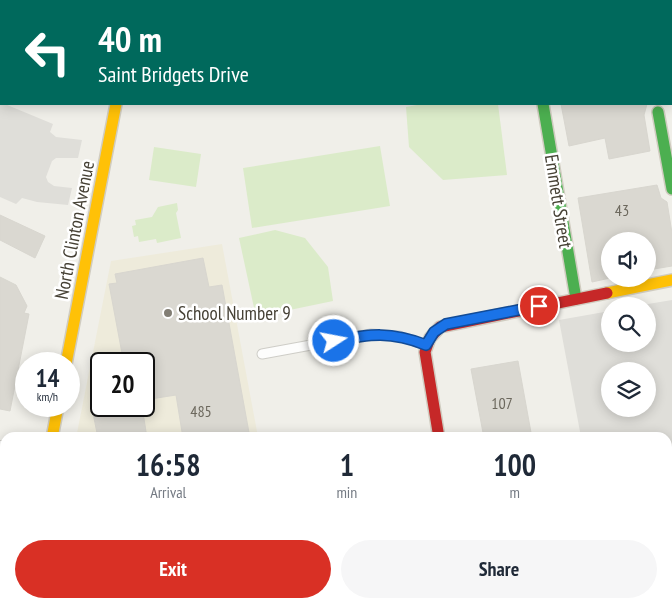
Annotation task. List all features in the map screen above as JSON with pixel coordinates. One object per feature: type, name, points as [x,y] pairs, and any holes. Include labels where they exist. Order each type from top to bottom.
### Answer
[{"type":"street","name":"North Clinton Avenue","points":[[68,352],[116,105]]},
{"type":"street","name":"Emmett Street","points":[[543,105],[576,299]]},
{"type":"street","points":[[658,112],[672,189]]},
{"type":"street","points":[[438,432],[425,360],[426,345],[434,332],[446,324],[672,280]]},
{"type":"street","points":[[53,432],[56,417]]},
{"type":"lane","points":[[262,354],[371,334],[399,336],[426,345]]},
{"type":"shaded area","points":[[0,105],[7,105],[53,124],[50,132],[56,137],[82,140],[78,158],[56,158],[52,161],[46,177],[48,182],[54,186],[72,188],[68,205],[37,202],[22,198],[16,204],[0,197]]},
{"type":"shaded area","name":"School Number 9","points":[[222,244],[257,432],[77,432],[90,367],[90,417],[155,417],[155,352],[93,352],[111,261]]},
{"type":"shaded area","points":[[672,300],[672,432],[580,432],[559,320],[601,313],[601,352],[656,352],[656,303]]},
{"type":"green space","points":[[417,105],[498,105],[507,175],[443,180],[409,147],[406,107]]},
{"type":"green space","points":[[380,146],[390,206],[252,228],[243,168]]},
{"type":"green space","points":[[154,147],[201,154],[196,187],[149,180]]},
{"type":"green space","points":[[177,203],[178,210],[176,213],[181,238],[157,243],[156,239],[139,242],[138,236],[134,237],[132,226],[136,225],[135,220],[152,217],[158,207]]},
{"type":"green space","points":[[275,230],[305,238],[328,267],[333,301],[256,317],[239,238]]},
{"type":"building","points":[[561,105],[647,105],[644,115],[650,151],[609,159],[605,138],[569,146]]},
{"type":"building","points":[[657,185],[661,198],[667,202],[672,233],[672,266],[656,269],[656,232],[601,232],[601,280],[592,282],[578,198]]},
{"type":"building","points":[[0,215],[45,236],[35,258],[0,240]]},
{"type":"building","name":"School Number 9","points":[[203,258],[209,287],[222,285],[249,432],[182,432],[176,395],[155,398],[155,352],[122,352],[109,284],[117,283],[115,274]]},
{"type":"building","points":[[0,277],[16,285],[27,306],[24,313],[29,314],[22,352],[15,352],[15,385],[10,411],[0,409]]},
{"type":"building","points":[[518,361],[531,432],[483,432],[471,369]]},
{"type":"building","points":[[94,417],[144,417],[146,432],[97,432]]},
{"type":"traffic: fast","points":[[543,105],[576,299]]},
{"type":"traffic: fast","points":[[658,112],[672,189]]},
{"type":"traffic: slow","points":[[68,352],[116,105]]},
{"type":"traffic: slow","points":[[607,293],[672,280]]},
{"type":"traffic: slow","points":[[53,432],[56,417]]},
{"type":"traffic: jam","points":[[438,432],[425,352],[430,338],[440,327],[607,293]]},
{"type":"place","name":"School Number 9","points":[[168,313]]},
{"type":"route","points":[[334,341],[371,334],[390,334],[426,345],[434,332],[446,324],[539,306]]}]
